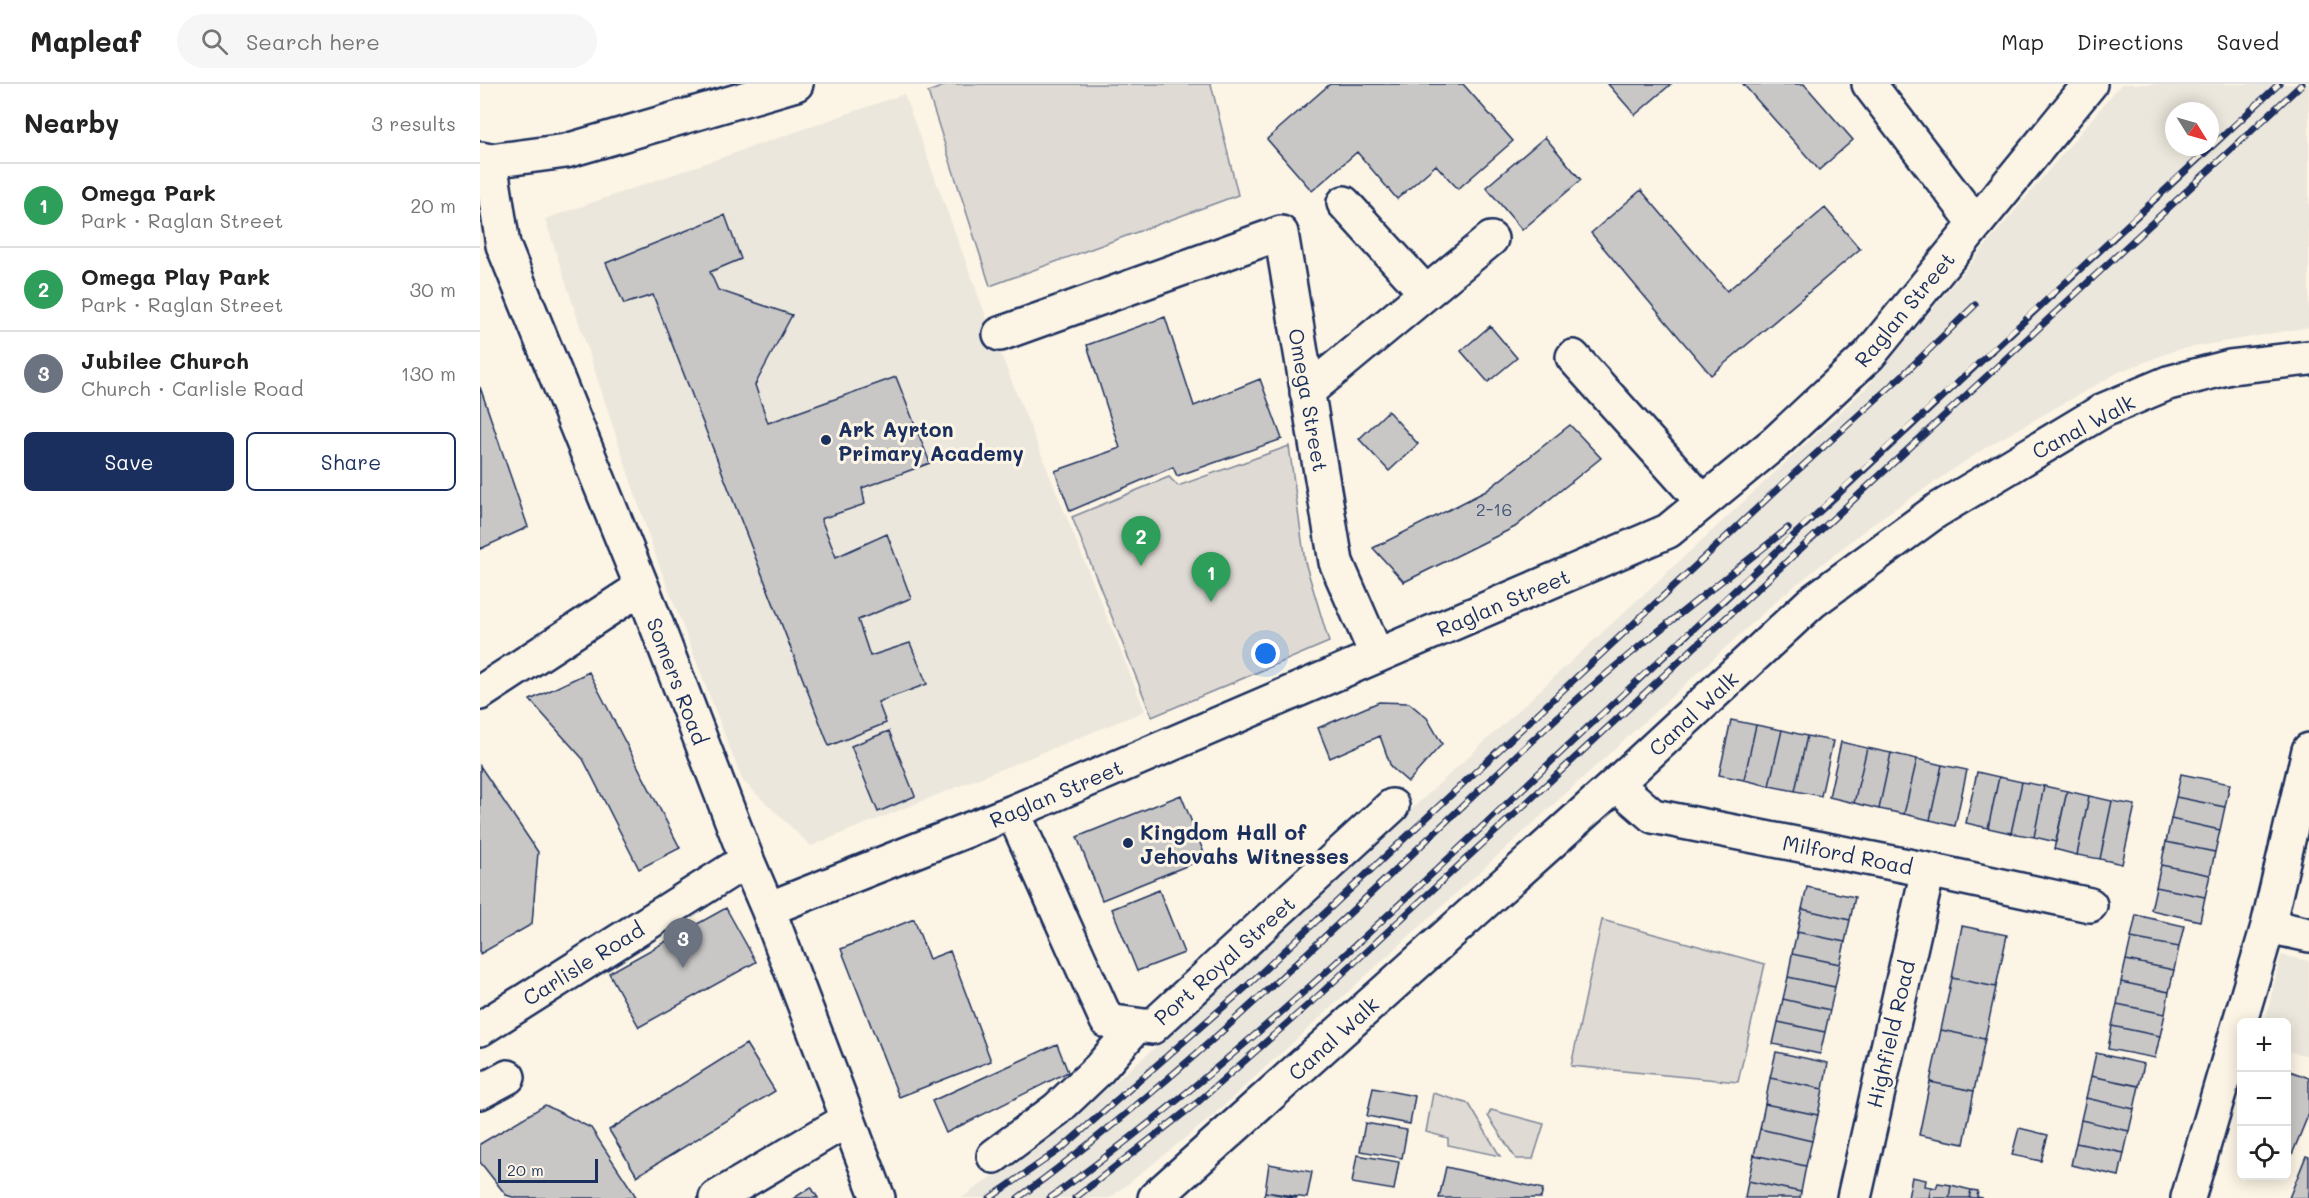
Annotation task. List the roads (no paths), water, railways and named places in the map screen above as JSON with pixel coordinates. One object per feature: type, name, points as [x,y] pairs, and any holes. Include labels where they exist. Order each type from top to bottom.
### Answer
[{"type":"street","points":[[485,160],[566,151],[796,84]]},
{"type":"street","points":[[1869,84],[1976,224]]},
{"type":"street","name":"Raglan Street","points":[[768,909],[1013,812],[1668,531],[1776,442],[1869,355],[2090,84]]},
{"type":"street","name":"Somers Road","points":[[485,160],[503,245],[642,587],[878,1198]]},
{"type":"street","points":[[1344,203],[1426,293]]},
{"type":"street","name":"Omega Street","points":[[1000,334],[1281,233],[1336,562],[1377,656]]},
{"type":"street","points":[[1307,392],[1491,239]]},
{"type":"street","points":[[1573,357],[1703,502]]},
{"type":"street","name":"Canal Walk","points":[[1155,1198],[1616,784],[1812,602],[1946,505],[2104,410],[2168,383],[2230,367],[2309,358]]},
{"type":"street","points":[[480,693],[642,587]]},
{"type":"street","points":[[2188,1198],[2268,926],[2309,750]]},
{"type":"street","name":"Milford Road","points":[[1616,784],[1653,816],[1928,870],[2090,905]]},
{"type":"street","name":"Port Royal Street","points":[[1013,812],[1107,1021],[1152,1027],[1392,806]]},
{"type":"street","name":"Carlisle Road","points":[[480,1029],[747,860]]},
{"type":"street","name":"Highfield Road","points":[[1854,1198],[1928,870]]},
{"type":"street","points":[[2268,926],[2309,935]]},
{"type":"street","points":[[994,1155],[1057,1109],[1099,1069],[1137,1025]]},
{"type":"street","points":[[716,1198],[847,1120]]},
{"type":"railway","points":[[1050,1198],[1192,1089],[1327,971],[2279,84]]},
{"type":"railway","points":[[1075,1198],[1198,1102],[1317,997],[2302,84]]},
{"type":"railway","points":[[990,1198],[1062,1148],[1246,987],[1787,480],[1905,373],[1975,305]]},
{"type":"railway","points":[[1018,1198],[1091,1143],[1230,1025],[1589,689],[1788,528]]},
{"type":"place","name":"Ark Ayrton Primary Academy","points":[[826,440]]},
{"type":"place","name":"Omega Play Park","points":[[1141,566]]},
{"type":"place","name":"Omega Park","points":[[1211,602]]},
{"type":"place","name":"Kingdom Hall of Jehovahs Witnesses","points":[[1128,843]]},
{"type":"place","name":"Jubilee Church","points":[[683,968]]}]
